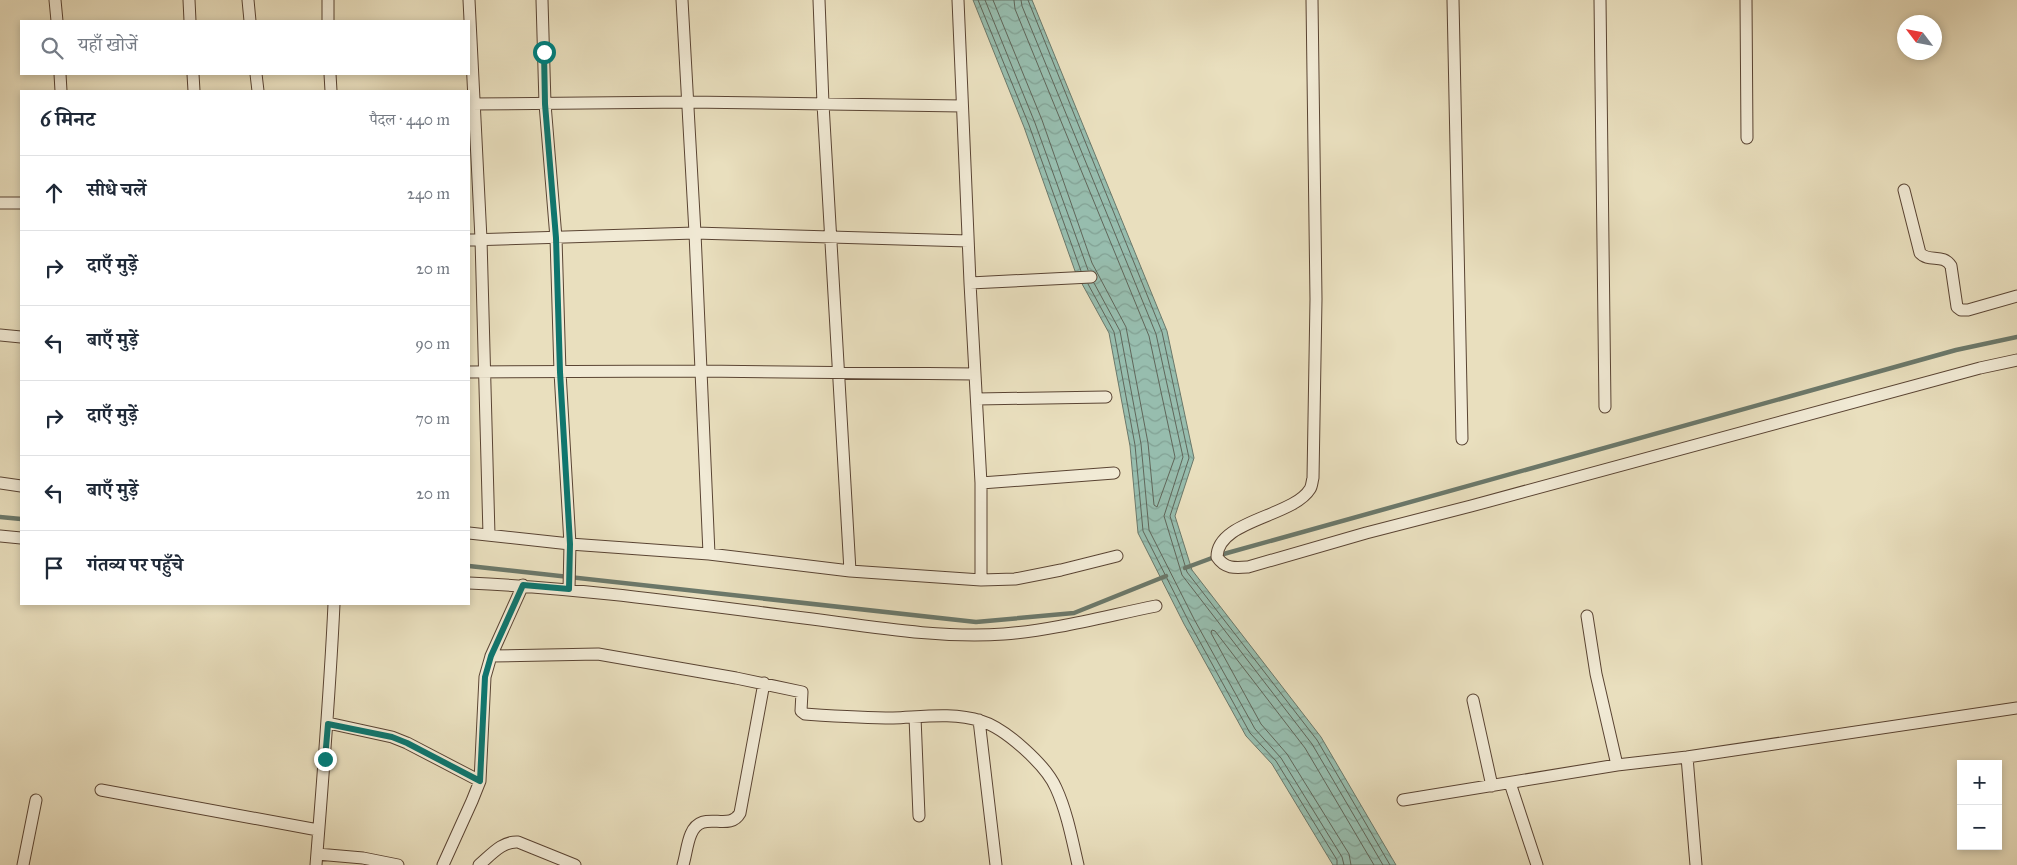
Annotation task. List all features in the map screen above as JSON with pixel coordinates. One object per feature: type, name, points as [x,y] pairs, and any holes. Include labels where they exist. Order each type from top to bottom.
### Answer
[{"type":"street","points":[[55,0],[57,20]]},
{"type":"street","points":[[189,0],[190,20]]},
{"type":"street","points":[[248,0],[250,20]]},
{"type":"street","points":[[328,0],[328,20]]},
{"type":"street","points":[[469,0],[469,20]]},
{"type":"street","points":[[542,0],[545,104],[556,238],[560,372],[570,544],[569,585]]},
{"type":"street","points":[[682,0],[695,233],[709,554]]},
{"type":"street","points":[[819,0],[830,237],[850,571]]},
{"type":"street","points":[[958,0],[977,399],[982,580]]},
{"type":"street","points":[[1312,0],[1316,299],[1313,478],[1311,488],[1296,501],[1241,527],[1226,538],[1217,553],[1224,566],[1233,568],[1248,567],[1366,533],[1980,368],[2017,360]]},
{"type":"street","points":[[1453,0],[1462,439]]},
{"type":"street","points":[[1600,0],[1605,407]]},
{"type":"street","points":[[1746,0],[1747,138]]},
{"type":"street","points":[[470,52],[471,104],[481,239],[489,535]]},
{"type":"street","points":[[60,75],[62,90]]},
{"type":"street","points":[[193,75],[194,90]]},
{"type":"street","points":[[256,75],[258,90]]},
{"type":"street","points":[[330,75],[331,90]]},
{"type":"street","points":[[471,104],[688,102],[962,106]]},
{"type":"street","points":[[1904,190],[1920,253],[1928,258],[1943,258],[1947,260],[1951,266],[1957,306],[1961,310],[1968,310],[2017,296]]},
{"type":"street","points":[[0,203],[20,202]]},
{"type":"street","points":[[470,240],[695,233],[968,241]]},
{"type":"street","points":[[970,283],[1091,277]]},
{"type":"street","points":[[0,335],[20,337]]},
{"type":"street","points":[[470,372],[700,371],[975,374]]},
{"type":"street","points":[[977,399],[1106,398]]},
{"type":"street","points":[[980,483],[1114,473]]},
{"type":"street","points":[[0,483],[20,486]]},
{"type":"street","points":[[470,533],[570,544],[709,554],[850,571],[982,580],[1024,577],[1117,556]]},
{"type":"street","points":[[0,536],[20,538]]},
{"type":"street","points":[[470,583],[569,585],[862,626],[978,635],[1005,634],[1052,627],[1156,606]]},
{"type":"street","points":[[443,865],[480,781],[485,677],[491,656],[523,585]]},
{"type":"street","points":[[334,605],[328,724],[317,860],[363,858],[398,865]]},
{"type":"street","points":[[1587,616],[1596,674],[1617,765]]},
{"type":"street","points":[[491,656],[598,654],[764,683],[802,692],[801,711],[806,714],[872,718],[956,717],[978,720],[1004,733],[1049,775],[1056,786],[1062,804],[1078,865]]},
{"type":"street","points":[[684,865],[691,834],[696,826],[703,821],[732,822],[737,819],[740,813],[764,683]]},
{"type":"street","points":[[1473,700],[1492,786]]},
{"type":"street","points":[[1402,800],[1617,765],[1687,757],[2017,708]]},
{"type":"street","points":[[915,718],[919,816]]},
{"type":"street","points":[[978,720],[996,865]]},
{"type":"street","points":[[328,724],[392,737],[480,781]]},
{"type":"street","points":[[1687,757],[1696,865]]},
{"type":"street","points":[[1510,783],[1537,865]]},
{"type":"street","points":[[101,790],[318,830]]},
{"type":"street","points":[[23,865],[36,800]]},
{"type":"street","points":[[479,865],[504,844],[511,842],[518,842],[575,865]]},
{"type":"water","points":[[973,0],[1032,0],[1167,331],[1194,458],[1175,516],[1192,570],[1321,737],[1396,865],[1333,865],[1272,764],[1246,736],[1184,624],[1138,533],[1130,446],[1109,333],[1075,271],[1024,127]]},
{"type":"waterway","points":[[1185,568],[1220,555],[1956,350],[2017,337]]},
{"type":"waterway","points":[[0,517],[20,519]]},
{"type":"waterway","points":[[470,566],[976,622],[1074,613],[1166,576]]},
{"type":"route","points":[[325,759],[328,724],[392,737],[480,781],[485,677],[491,656],[523,585],[569,589],[570,544],[560,372],[556,238],[545,104],[544,52]]}]
